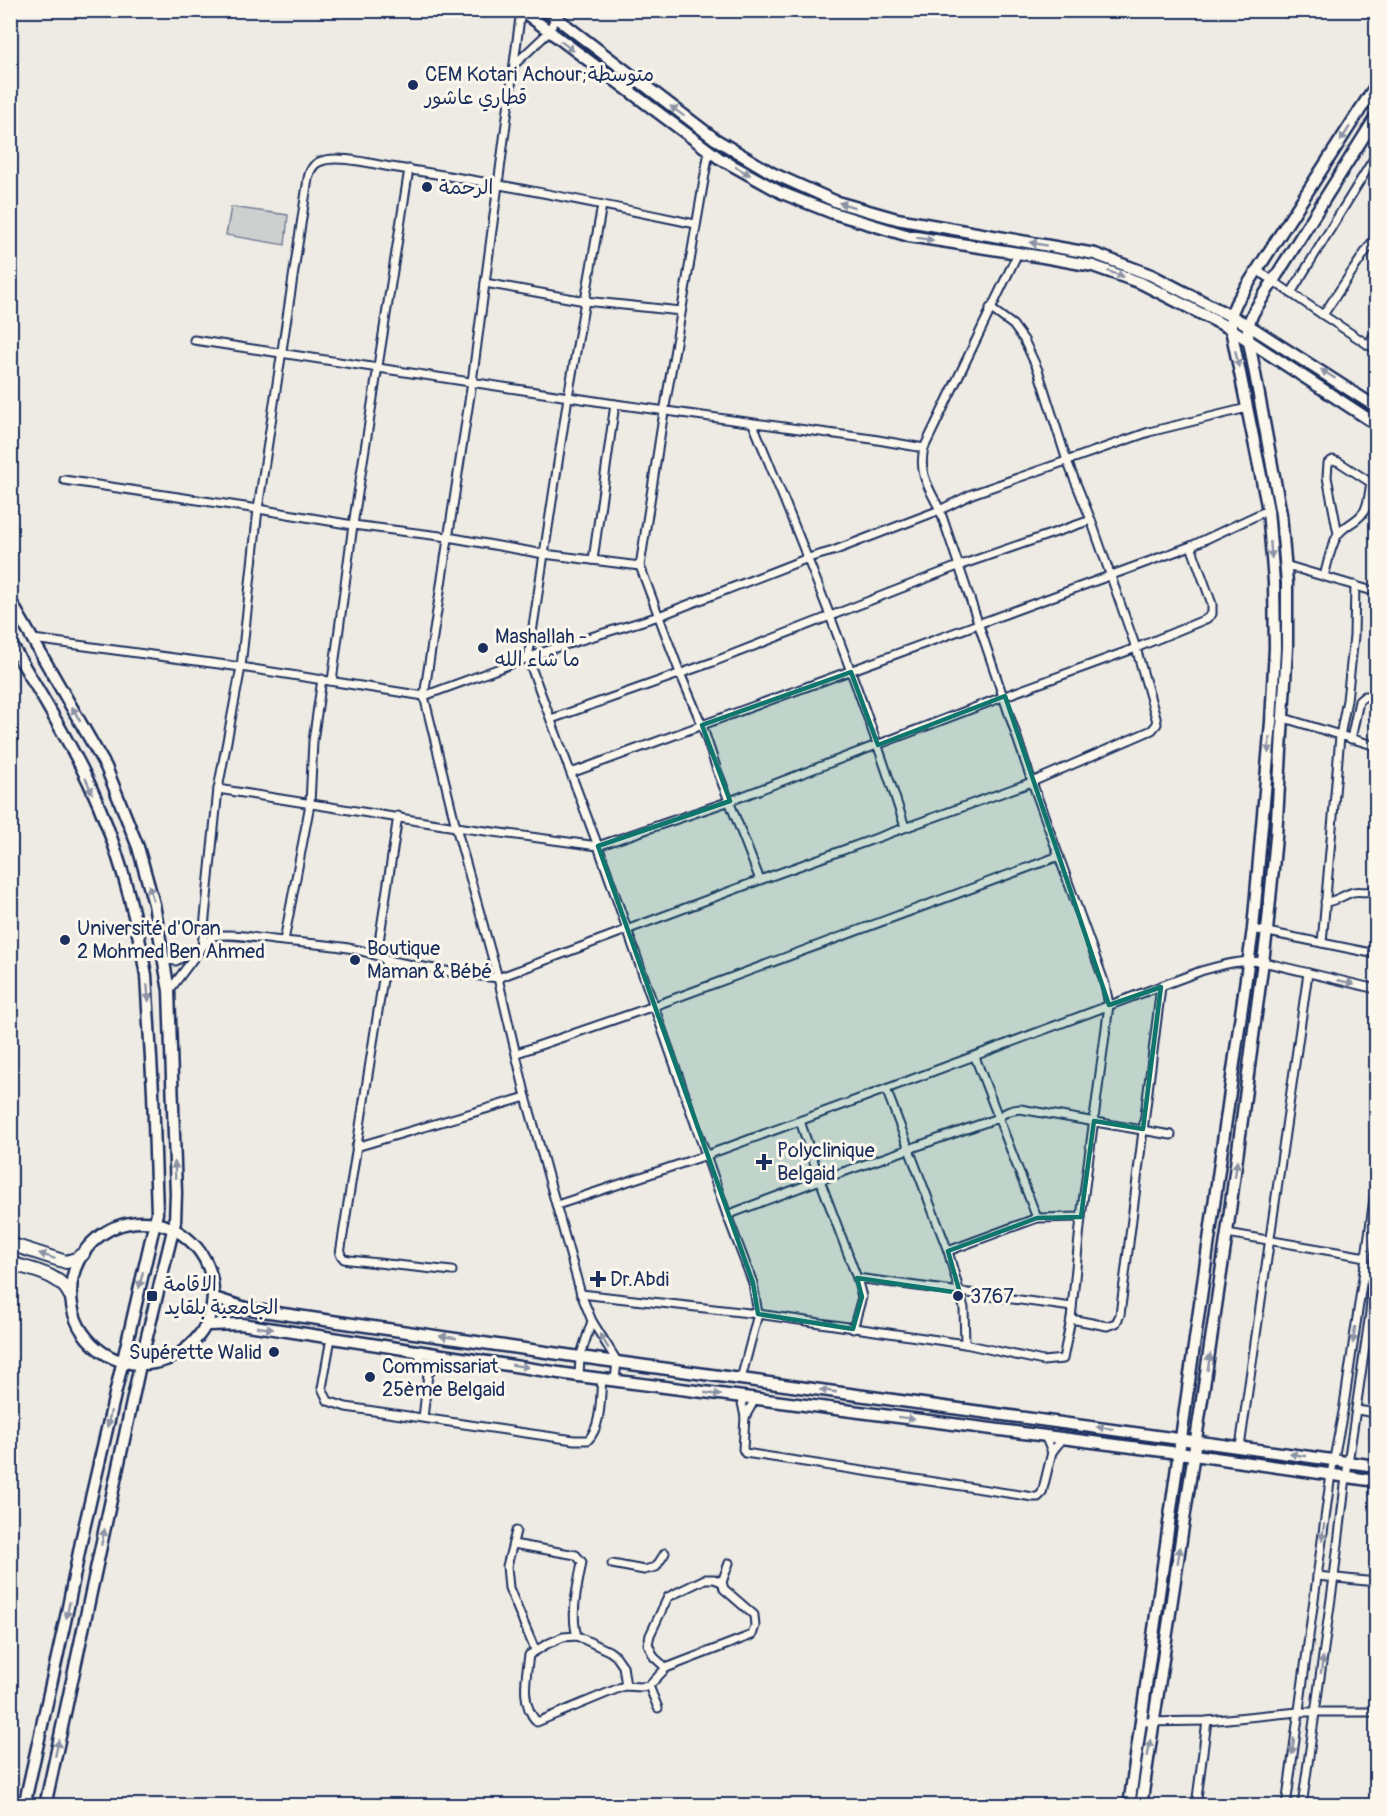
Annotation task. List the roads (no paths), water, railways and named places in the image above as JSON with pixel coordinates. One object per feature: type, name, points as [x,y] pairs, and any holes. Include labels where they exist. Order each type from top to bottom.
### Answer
[{"type":"highway","points":[[10,1244],[66,1262],[82,1254]]},
{"type":"highway","points":[[10,1263],[60,1281],[68,1288],[70,1295]]},
{"type":"main road","points":[[521,11],[709,151],[782,193],[832,213],[909,236],[1093,266],[1142,283],[1231,329],[1377,424]]},
{"type":"main road","points":[[550,14],[715,139],[772,173],[837,202],[897,219],[1095,254],[1151,275],[1232,315],[1377,407]]},
{"type":"main road","points":[[1129,1806],[1253,929],[1275,648],[1274,582],[1268,510],[1231,329],[1232,315],[1257,270],[1377,85]]},
{"type":"main road","points":[[1141,1806],[1227,1233],[1267,931],[1276,837],[1287,647],[1285,565],[1281,514],[1248,325],[1253,313],[1377,117]]},
{"type":"main road","points":[[10,600],[106,767],[138,847],[154,904],[169,991],[176,1193],[173,1229],[140,1365],[45,1806]]},
{"type":"main road","points":[[10,642],[89,782],[111,840],[141,944],[149,1008],[157,1197],[155,1223],[24,1806]]},
{"type":"main road","points":[[134,1222],[155,1223],[173,1229],[186,1236],[204,1257],[212,1277],[214,1298],[207,1325],[184,1351],[169,1360],[140,1365],[122,1362],[98,1349],[80,1329],[73,1313],[70,1295],[73,1274],[82,1254],[91,1243],[114,1227],[134,1222]]},
{"type":"main road","points":[[214,1298],[249,1309],[580,1357],[1377,1466]]},
{"type":"main road","points":[[207,1325],[241,1324],[579,1376],[1180,1453],[1377,1481]]},
{"type":"street","points":[[521,11],[516,63],[472,382],[424,696],[456,827],[498,978],[526,1097],[581,1294],[592,1321],[617,1361],[615,1380]]},
{"type":"street","points":[[516,63],[549,32],[550,14]]},
{"type":"street","points":[[709,151],[640,566],[760,880]]},
{"type":"street","points":[[1291,293],[1377,155]]},
{"type":"street","points":[[202,947],[218,789],[241,667],[258,509],[307,184],[313,166],[319,162],[337,159],[409,169],[499,183],[696,224]]},
{"type":"street","points":[[332,681],[353,525],[409,169]]},
{"type":"street","points":[[602,205],[568,397],[528,659],[598,846],[753,1283],[758,1314],[741,1379]]},
{"type":"street","points":[[1323,315],[1377,236]]},
{"type":"street","points":[[581,1294],[758,1314],[965,1344],[993,1352],[1052,1361],[1063,1359],[1071,1319],[1081,1217],[1109,1005],[1095,957],[1032,782],[1005,696],[940,510],[924,477],[921,462],[924,448],[1018,253]]},
{"type":"street","points":[[1257,270],[1377,350]]},
{"type":"street","points":[[485,283],[585,301],[681,311]]},
{"type":"street","points":[[169,991],[202,947],[213,936],[222,935],[243,935],[328,945],[377,955],[386,960],[498,978],[904,827],[1032,782],[1152,730],[1155,727],[1156,718],[1136,648],[1091,520],[1067,461],[1038,370],[1024,340],[1013,325],[990,308]]},
{"type":"street","points":[[1368,345],[1377,332]]},
{"type":"street","points":[[194,340],[924,448]]},
{"type":"street","points":[[593,560],[615,404]]},
{"type":"street","points":[[33,639],[241,667],[424,696],[659,616],[940,510],[972,494],[1149,432],[1247,408]]},
{"type":"street","points":[[753,424],[808,558],[851,672],[878,745],[904,827]]},
{"type":"street","points":[[1324,576],[1338,534],[1344,527],[1361,516],[1374,484],[1333,460],[1328,463],[1327,477],[1338,534]]},
{"type":"street","points":[[64,480],[353,525],[448,537],[544,555],[640,566]]},
{"type":"street","points":[[571,773],[1191,546],[1268,510]]},
{"type":"street","points":[[551,719],[830,617],[958,566],[1091,520]]},
{"type":"street","points":[[218,789],[456,827],[598,846],[730,801],[1136,648],[1206,619],[1212,614],[1212,604],[1191,546]]},
{"type":"street","points":[[1285,565],[1377,592]]},
{"type":"street","points":[[1322,942],[1341,736],[1352,652],[1355,585]]},
{"type":"street","points":[[284,941],[310,804],[313,741],[322,679]]},
{"type":"street","points":[[1351,739],[1359,701],[1365,696],[1377,696]]},
{"type":"street","points":[[1284,718],[1377,746]]},
{"type":"street","points":[[377,955],[398,816]]},
{"type":"street","points":[[517,1053],[654,1006],[1059,856]]},
{"type":"street","points":[[1325,902],[1354,892],[1368,893],[1377,888]]},
{"type":"street","points":[[1253,929],[1377,954]]},
{"type":"street","points":[[165,960],[176,961],[202,947]]},
{"type":"street","points":[[386,960],[340,1254],[350,1260],[452,1271]]},
{"type":"street","points":[[557,1205],[707,1155],[1201,971],[1248,960],[1377,988]]},
{"type":"street","points":[[1240,1447],[1308,973]]},
{"type":"street","points":[[1071,1319],[1107,1326],[1116,1323],[1120,1315],[1161,987]]},
{"type":"street","points":[[975,1057],[1037,1218]]},
{"type":"street","points":[[886,1089],[948,1251],[964,1308],[965,1344]]},
{"type":"street","points":[[356,1147],[526,1097]]},
{"type":"street","points":[[728,1215],[820,1180],[998,1118],[1005,1112],[1020,1109],[1171,1134]]},
{"type":"street","points":[[800,1121],[862,1297],[853,1329]]},
{"type":"street","points":[[1286,1806],[1331,1474],[1335,1461],[1377,1184]]},
{"type":"street","points":[[948,1251],[1037,1218],[1081,1217]]},
{"type":"street","points":[[1227,1233],[1366,1257]]},
{"type":"street","points":[[1302,1806],[1348,1462],[1374,1313],[1366,1257]]},
{"type":"street","points":[[857,1278],[1072,1307]]},
{"type":"street","points":[[579,1376],[580,1357],[592,1321]]},
{"type":"street","points":[[332,1338],[322,1388],[328,1401],[346,1407],[563,1439],[588,1440],[594,1434],[602,1379]]},
{"type":"street","points":[[417,1350],[428,1374],[423,1418]]},
{"type":"street","points":[[428,1374],[446,1354]]},
{"type":"street","points":[[741,1398],[745,1417],[743,1449],[745,1453],[1033,1497],[1038,1497],[1042,1493],[1052,1452],[1063,1438]]},
{"type":"street","points":[[745,1417],[755,1399]]},
{"type":"street","points":[[1357,1410],[1377,1413]]},
{"type":"street","points":[[1044,1436],[1052,1452]]},
{"type":"street","points":[[516,1531],[507,1566],[509,1588],[535,1650]]},
{"type":"street","points":[[513,1544],[576,1555],[582,1562],[574,1612],[577,1635]]},
{"type":"street","points":[[612,1564],[644,1570],[656,1567],[665,1553]]},
{"type":"street","points":[[626,1686],[623,1666],[616,1656],[577,1635],[562,1637],[529,1655],[524,1686],[530,1711],[537,1722],[626,1686],[649,1686],[666,1668],[752,1635],[755,1626],[754,1615],[724,1589],[723,1582],[729,1563]]},
{"type":"street","points":[[1317,1576],[1377,1582]]},
{"type":"street","points":[[666,1668],[654,1657],[648,1644],[668,1597],[705,1579],[723,1582]]},
{"type":"street","points":[[649,1686],[658,1708]]},
{"type":"street","points":[[1141,1722],[1207,1721],[1298,1712],[1377,1712]]},
{"type":"street","points":[[1196,1806],[1207,1721]]},
{"type":"place","name":"CEM Kotari Achour;متوسطة قطاري عاشور","points":[[413,85]]},
{"type":"place","name":"الرحمة","points":[[427,187]]},
{"type":"place","name":"Mashallah - ما شاء الله","points":[[483,648]]},
{"type":"place","name":"Université d'Oran 2 Mohmed Ben Ahmed","points":[[65,940]]},
{"type":"place","name":"Boutique Maman & Bébé","points":[[355,960]]},
{"type":"place","name":"Polyclinique Belgaid","points":[[764,1162]]},
{"type":"place","name":"Dr.Abdi","points":[[598,1279]]},
{"type":"place","name":"الاقامة الجامعية بلقايد","points":[[152,1296]]},
{"type":"place","name":"3767","points":[[958,1296]]},
{"type":"place","name":"Supérette Walid","points":[[274,1352]]},
{"type":"place","name":"Commissariat 25ème Belgaid","points":[[370,1377]]}]
